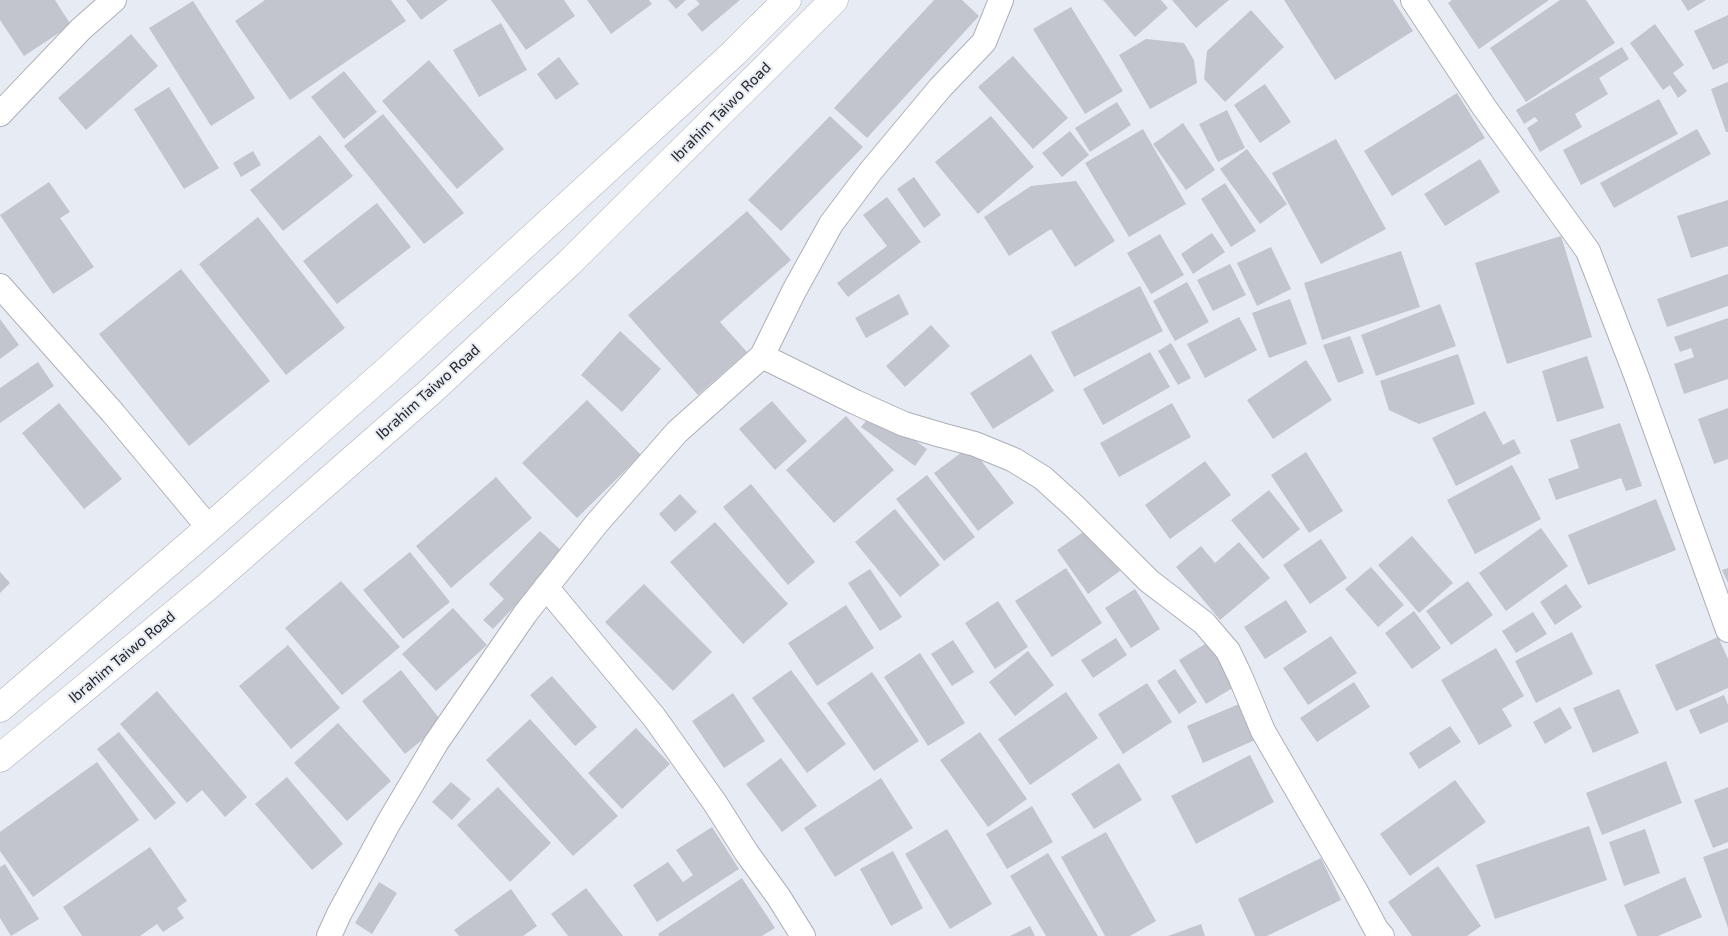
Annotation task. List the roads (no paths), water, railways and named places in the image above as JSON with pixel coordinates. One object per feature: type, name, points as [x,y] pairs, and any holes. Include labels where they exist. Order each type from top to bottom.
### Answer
[{"type":"main road","points":[[0,708],[209,528],[398,360],[720,67],[786,0]]},
{"type":"main road","name":"Ibrahim Taiwo Road","points":[[0,758],[207,586],[431,391],[569,263],[834,0]]},
{"type":"street","points":[[0,114],[81,29],[114,0]]},
{"type":"street","points":[[337,932],[389,822],[436,743],[525,614],[597,523],[677,432],[762,356],[794,291],[831,224],[870,172],[940,88],[984,42],[1001,0]]},
{"type":"street","points":[[1413,0],[1484,107],[1588,251],[1636,375],[1728,630]]},
{"type":"street","points":[[0,286],[113,413],[209,528]]},
{"type":"street","points":[[762,356],[904,424],[975,444],[1014,460],[1043,478],[1075,507],[1149,581],[1204,624],[1228,652],[1263,731],[1351,882],[1376,929],[1382,936]]},
{"type":"street","points":[[546,587],[654,717],[778,896],[802,936]]}]
